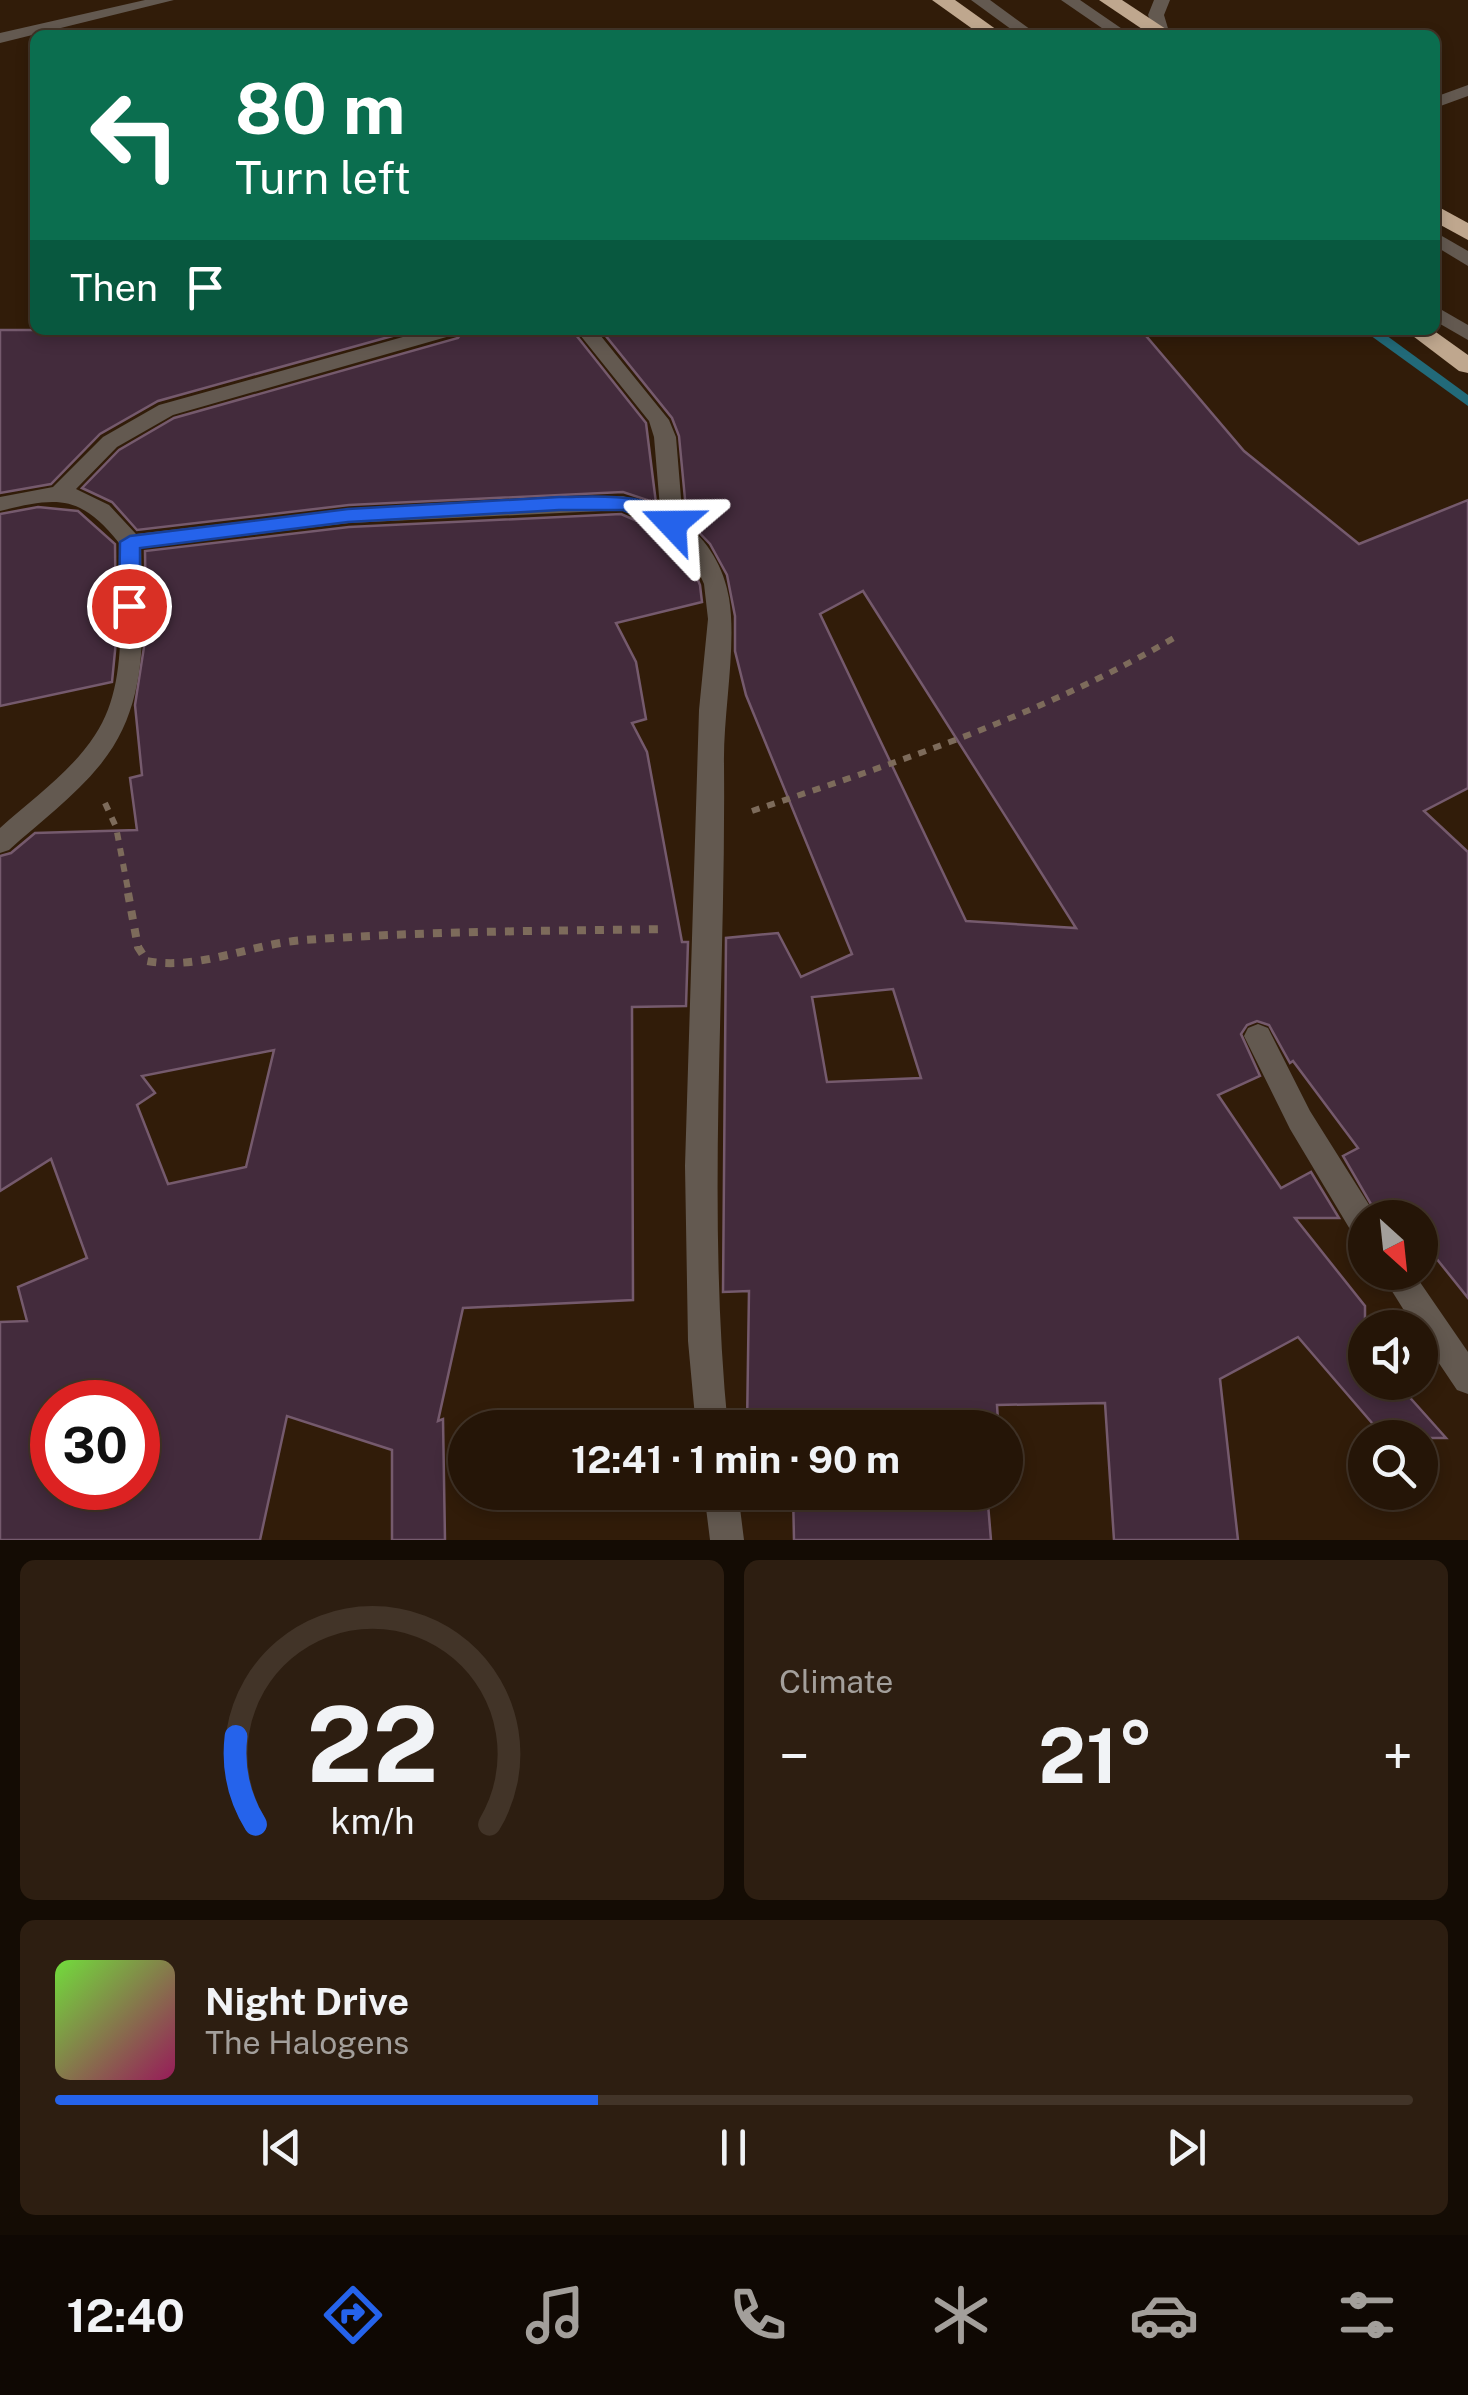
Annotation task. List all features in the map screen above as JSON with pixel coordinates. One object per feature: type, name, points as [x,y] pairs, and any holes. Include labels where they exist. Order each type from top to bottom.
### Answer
[{"type":"highway","points":[[942,0],[987,30]]},
{"type":"highway","points":[[1109,0],[1158,30]]},
{"type":"highway","points":[[1440,215],[1468,233]]},
{"type":"highway","points":[[1424,335],[1468,366]]},
{"type":"street","points":[[35,30],[166,0]]},
{"type":"street","points":[[979,0],[1023,30]]},
{"type":"street","points":[[1069,0],[1114,30]]},
{"type":"street","points":[[1162,0],[1156,15],[1162,30]]},
{"type":"street","points":[[0,38],[30,31]]},
{"type":"street","points":[[1440,100],[1468,90]]},
{"type":"street","points":[[1440,241],[1468,260]]},
{"type":"street","points":[[1440,315],[1468,334]]},
{"type":"street","points":[[62,490],[110,442],[166,410],[432,335]]},
{"type":"street","points":[[590,335],[659,420],[665,437],[672,524]]},
{"type":"street","points":[[0,504],[62,490],[89,497],[113,518],[130,542],[125,697],[113,728],[87,761],[0,843]]},
{"type":"street","points":[[130,542],[348,516],[623,503],[650,510],[693,540],[706,560],[716,589],[710,719],[713,824],[698,1221],[711,1410]]},
{"type":"street","points":[[1258,1036],[1300,1120],[1349,1200]]},
{"type":"street","points":[[1407,1290],[1468,1379]]},
{"type":"street","points":[[723,1510],[727,1540]]},
{"type":"path","points":[[713,824],[948,746],[1140,658],[1179,636]]},
{"type":"path","points":[[87,761],[116,827],[138,948],[146,961],[169,965],[300,940],[478,932],[707,929]]},
{"type":"building","points":[[0,330],[30,330],[30,335],[396,335],[158,401],[100,434],[51,484],[0,493]]},
{"type":"building","points":[[576,335],[646,423],[656,503],[623,492],[349,505],[137,530],[112,502],[82,488],[119,450],[174,418],[458,338]]},
{"type":"building","points":[[605,335],[1145,335],[1244,451],[1359,544],[1468,500],[1468,788],[1424,811],[1468,852],[1468,1298],[1438,1260],[1438,1200],[1369,1200],[1343,1156],[1358,1148],[1293,1061],[1290,1063],[1269,1025],[1257,1021],[1247,1025],[1241,1034],[1260,1076],[1218,1095],[1281,1188],[1311,1172],[1339,1218],[1295,1218],[1365,1310],[1348,1310],[1348,1395],[1298,1337],[1220,1379],[1238,1540],[1114,1540],[1105,1403],[997,1405],[997,1410],[747,1410],[749,1291],[723,1292],[726,938],[778,933],[801,977],[852,954],[746,695],[735,651],[735,616],[727,575],[710,544],[687,520],[679,436],[672,418]],"holes":[[[863,591],[1076,928],[966,921],[820,614]],[[893,989],[921,1078],[827,1082],[812,997]]]},
{"type":"building","points":[[38,507],[78,511],[115,544],[116,641],[112,682],[0,706],[0,514]]},
{"type":"building","points":[[621,514],[658,530],[689,559],[700,585],[702,602],[616,623],[636,662],[646,719],[632,723],[647,752],[682,942],[688,942],[686,1006],[632,1007],[633,1300],[463,1308],[438,1421],[443,1419],[445,1540],[392,1540],[392,1450],[287,1416],[260,1540],[0,1540],[0,1322],[27,1321],[18,1287],[87,1258],[51,1159],[0,1191],[0,856],[11,853],[35,833],[137,830],[130,778],[142,775],[135,705],[146,634],[145,551],[349,527]],"holes":[[[274,1050],[246,1167],[168,1184],[137,1105],[155,1093],[142,1076]]]},
{"type":"building","points":[[1352,1400],[1412,1400],[1430,1420],[1369,1420]]},
{"type":"building","points":[[793,1510],[988,1510],[991,1540],[794,1540]]},
{"type":"waterway","points":[[1377,335],[1468,402]]},
{"type":"route","points":[[129,606],[130,542],[348,516],[559,504],[623,503],[650,510],[672,524]]}]
